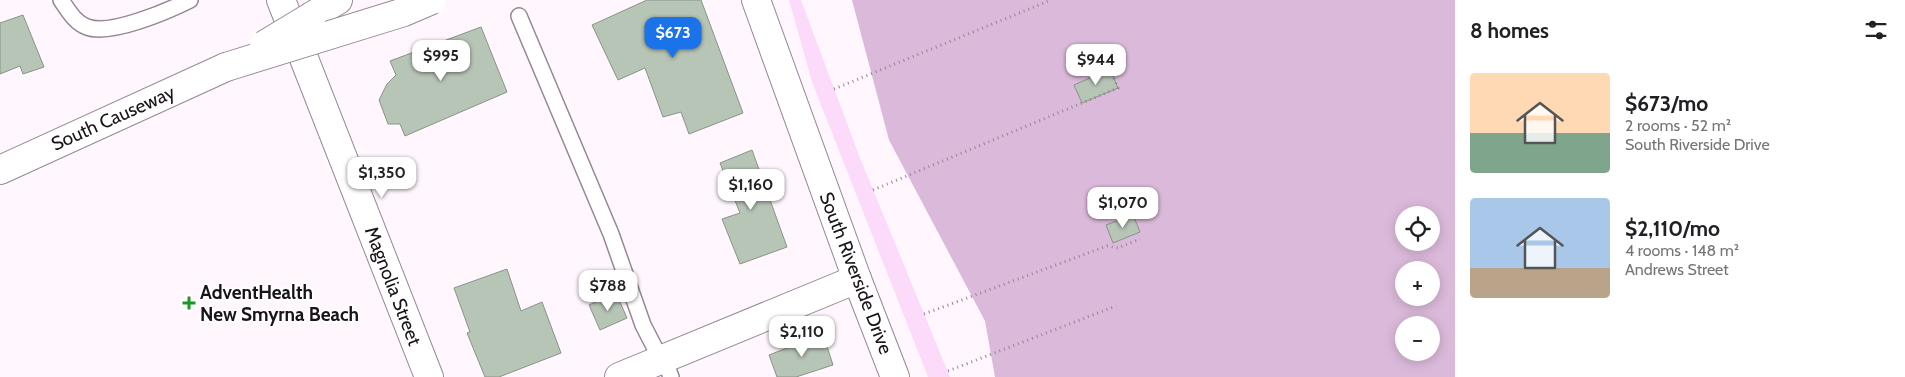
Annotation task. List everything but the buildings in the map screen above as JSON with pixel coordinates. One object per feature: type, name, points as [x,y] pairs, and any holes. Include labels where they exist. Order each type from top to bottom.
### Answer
[{"type":"street","name":"Magnolia Street","points":[[281,0],[429,377]]},
{"type":"street","name":"South Causeway","points":[[0,170],[226,67],[338,0]]},
{"type":"street","name":"South Causeway","points":[[226,67],[404,12],[432,0]]},
{"type":"street","name":"South Riverside Drive","points":[[756,0],[857,279],[895,377]]},
{"type":"street","points":[[619,377],[665,365],[857,279]]},
{"type":"lane","points":[[61,0],[72,16],[88,27],[111,29],[168,11],[190,0]]},
{"type":"lane","points":[[519,16],[611,234],[643,325],[665,365]]},
{"type":"path","points":[[834,89],[1051,0]]},
{"type":"path","points":[[873,190],[1118,88],[1110,70]]},
{"type":"path","points":[[924,314],[1107,246],[1118,248],[1140,239]]},
{"type":"path","points":[[948,371],[1116,306]]},
{"type":"shaded area","points":[[789,0],[801,0],[860,158],[950,377],[928,377],[812,82]]},
{"type":"shaded area","points":[[852,0],[1455,0],[1455,377],[995,377],[985,321],[889,140]]},
{"type":"place","name":"AdventHealth New Smyrna Beach","points":[[189,303]]}]
